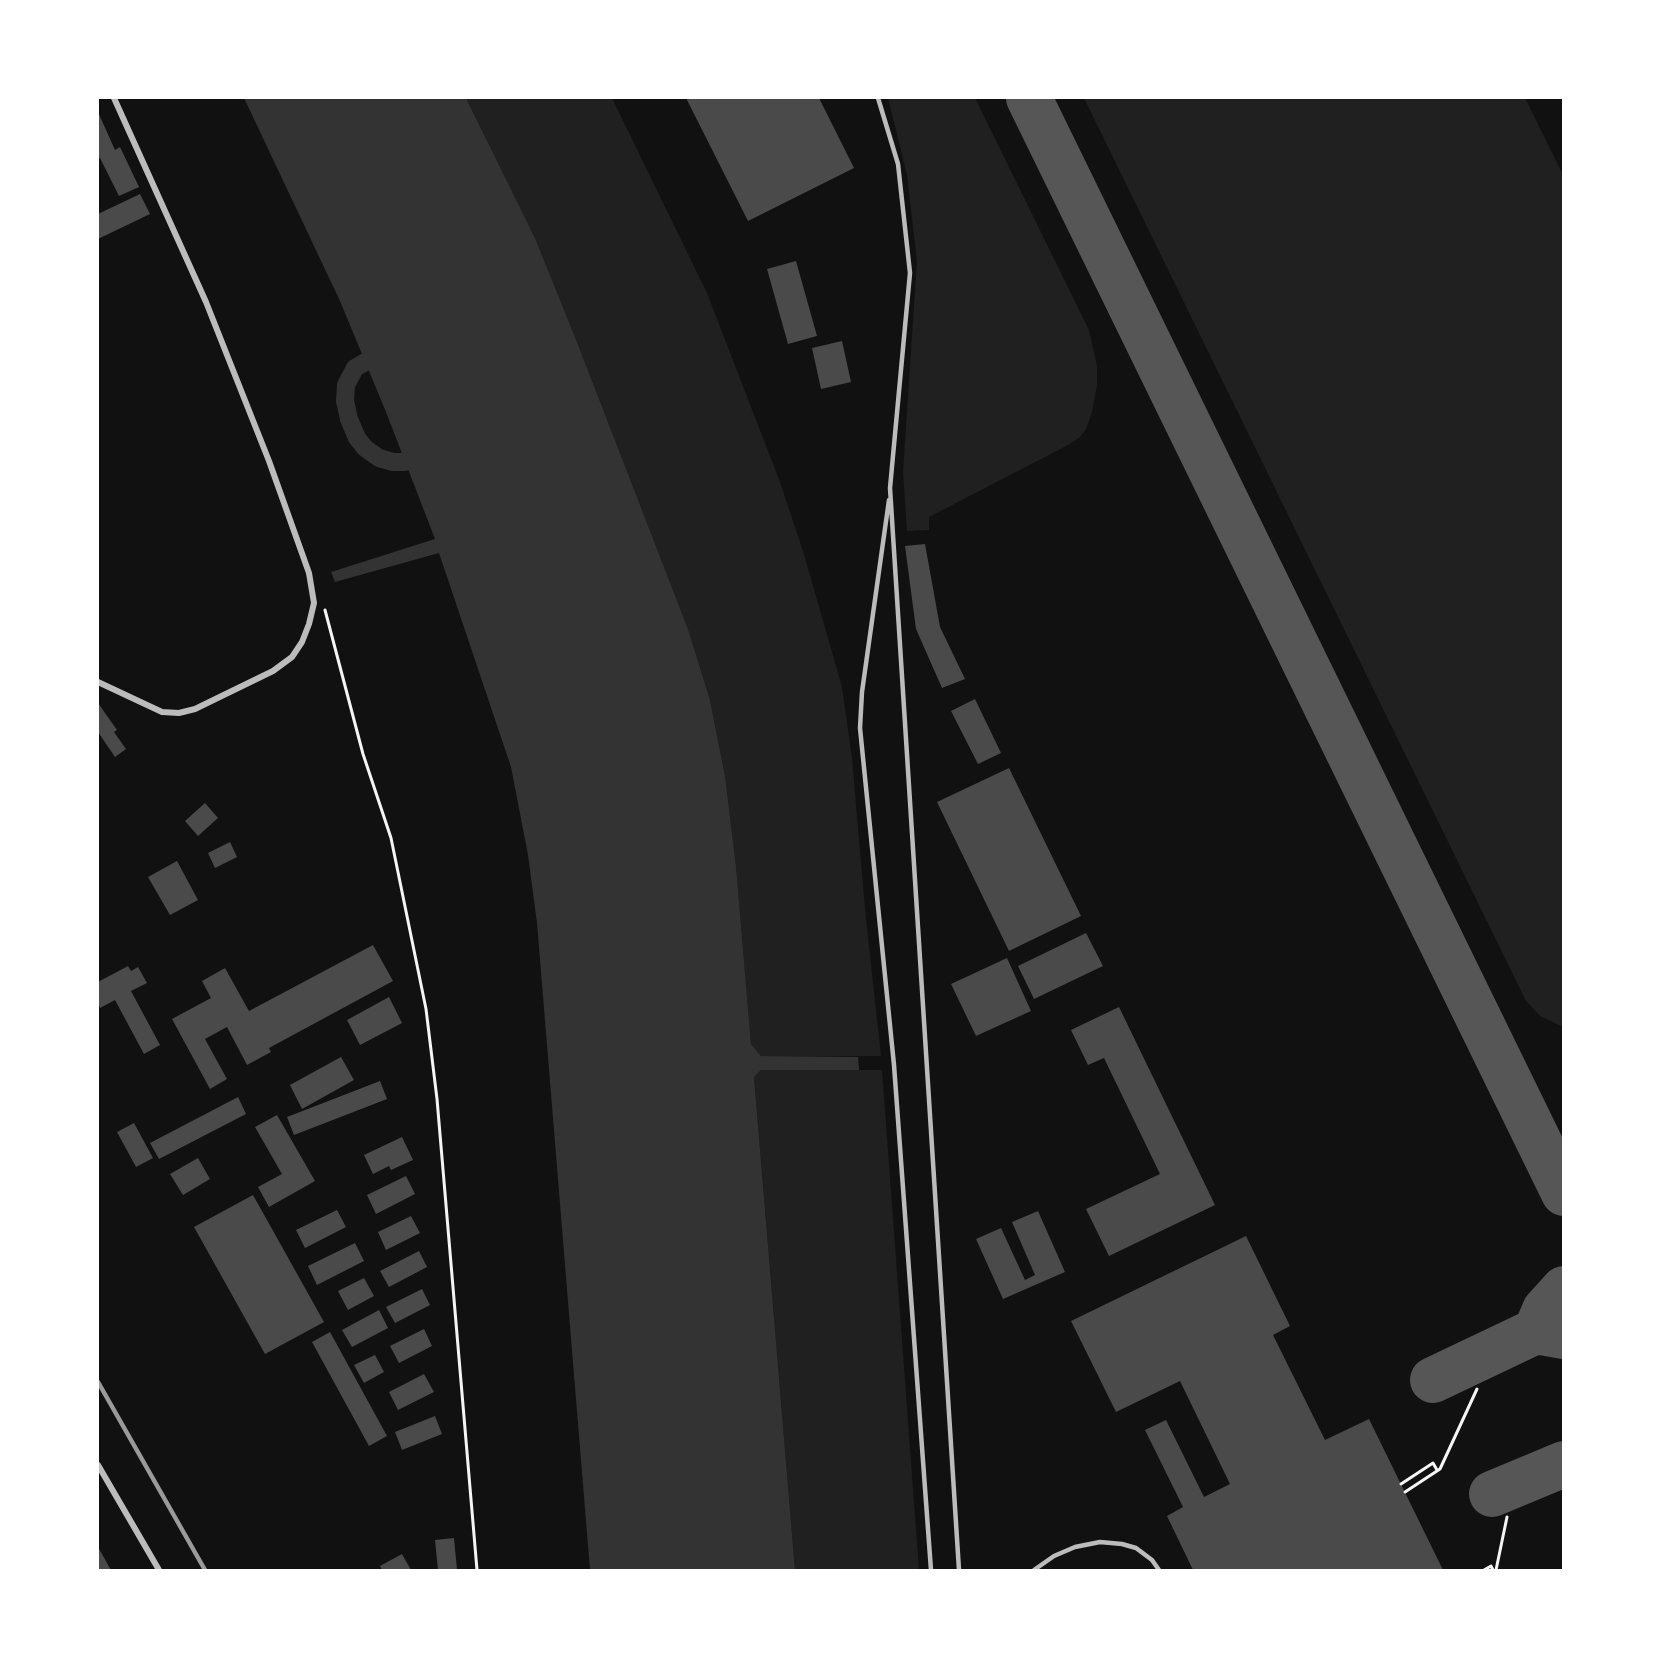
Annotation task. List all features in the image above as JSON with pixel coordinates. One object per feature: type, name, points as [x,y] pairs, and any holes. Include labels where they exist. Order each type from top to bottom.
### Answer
[{"type":"street","points":[[98,682],[162,712],[179,713],[195,709],[273,672],[292,657],[302,642],[314,603],[309,573],[269,461],[210,312],[114,98]]},
{"type":"street","points":[[98,1465],[159,1570]]},
{"type":"lane","points":[[878,98],[898,164],[910,273],[890,488],[862,692],[860,728],[894,1065],[931,1570]]},
{"type":"lane","points":[[890,488],[959,1570]]},
{"type":"lane","points":[[1034,1570],[1054,1556],[1076,1547],[1100,1542],[1136,1548],[1152,1560],[1159,1570]]},
{"type":"path","points":[[323,604],[363,754],[391,838],[426,1009],[437,1099],[477,1570]]},
{"type":"path","points":[[1405,1492],[1440,1468],[1477,1389]]},
{"type":"path","points":[[1401,1484],[1433,1463],[1437,1470]]},
{"type":"path","points":[[1484,1570],[1491,1566],[1494,1570],[1507,1517]]},
{"type":"shaded area","points":[[244,98],[466,98],[535,238],[688,629],[710,700],[725,776],[736,866],[751,1044],[761,1056],[858,1057],[859,1070],[761,1070],[754,1077],[795,1570],[590,1570],[537,923],[528,855],[511,767],[439,553],[335,582],[331,572],[435,539],[340,301]]},
{"type":"shaded area","points":[[466,98],[612,98],[707,293],[780,482],[803,551],[842,687],[852,758],[881,1056],[761,1056],[751,1044],[736,866],[725,776],[710,700],[688,629],[535,238]]},
{"type":"shaded area","points":[[888,98],[975,98],[1089,330],[1097,366],[1097,385],[1092,412],[1086,429],[1080,437],[929,517],[929,530],[907,531],[903,472],[917,261],[907,175]]},
{"type":"shaded area","points":[[1084,98],[1525,98],[1564,177],[1563,1027],[1540,1016],[1526,1001]]},
{"type":"shaded area","points":[[761,1070],[882,1070],[919,1570],[795,1570],[754,1077]]},
{"type":"building","points":[[686,98],[819,98],[854,168],[748,221]]},
{"type":"building","points":[[98,112],[115,150],[120,147],[139,187],[119,196],[100,158],[98,159]]},
{"type":"building","points":[[140,194],[150,214],[98,239],[98,214]]},
{"type":"building","points":[[796,261],[817,336],[788,344],[767,269]]},
{"type":"building","points":[[842,341],[851,382],[821,389],[812,348]]},
{"type":"building","points":[[925,544],[940,627],[965,679],[942,688],[916,629],[905,546]]},
{"type":"building","points":[[975,699],[1001,753],[978,764],[951,711]]},
{"type":"building","points":[[98,703],[117,730],[114,732],[126,749],[115,757],[98,732]]},
{"type":"building","points":[[1009,768],[1081,916],[1009,951],[937,802]]},
{"type":"building","points":[[205,803],[218,818],[198,836],[185,821]]},
{"type":"building","points":[[230,842],[237,857],[215,868],[208,853]]},
{"type":"building","points":[[177,861],[198,900],[170,915],[148,877]]},
{"type":"building","points":[[1086,933],[1103,966],[1034,999],[1018,966]]},
{"type":"building","points":[[373,945],[393,981],[269,1048],[271,1052],[247,1065],[227,1027],[205,1039],[227,1079],[210,1089],[172,1019],[211,998],[202,981],[225,968],[249,1011]]},
{"type":"building","points":[[1007,958],[1031,1011],[976,1036],[951,984]]},
{"type":"building","points":[[128,966],[131,971],[138,967],[147,983],[131,991],[160,1045],[144,1054],[115,1000],[100,1008],[98,1003],[98,982]]},
{"type":"building","points":[[389,997],[402,1023],[360,1045],[347,1020]]},
{"type":"building","points":[[1119,1007],[1215,1205],[1109,1256],[1086,1209],[1160,1174],[1104,1058],[1088,1065],[1071,1030]]},
{"type":"building","points":[[341,1057],[354,1080],[302,1109],[290,1085]]},
{"type":"building","points":[[380,1081],[387,1099],[294,1135],[287,1117]]},
{"type":"building","points":[[238,1097],[246,1114],[159,1159],[150,1143]]},
{"type":"building","points":[[277,1115],[315,1181],[269,1207],[258,1187],[282,1174],[255,1127]]},
{"type":"building","points":[[134,1123],[153,1158],[136,1167],[117,1132]]},
{"type":"building","points":[[402,1137],[413,1160],[391,1170],[389,1166],[373,1174],[364,1155]]},
{"type":"building","points":[[198,1158],[210,1179],[183,1195],[170,1174]]},
{"type":"building","points":[[406,1176],[415,1194],[376,1214],[367,1195]]},
{"type":"building","points":[[253,1195],[324,1322],[265,1354],[194,1227]]},
{"type":"building","points":[[337,1210],[346,1227],[305,1248],[296,1230]]},
{"type":"building","points":[[1038,1211],[1065,1272],[1003,1299],[976,1239],[1001,1228],[1025,1280],[1035,1275],[1012,1222]]},
{"type":"building","points":[[411,1216],[420,1233],[386,1250],[378,1232]]},
{"type":"building","points":[[1246,1236],[1290,1326],[1273,1335],[1325,1440],[1369,1419],[1443,1570],[1193,1570],[1167,1516],[1183,1507],[1145,1430],[1166,1420],[1204,1497],[1230,1484],[1180,1381],[1116,1412],[1071,1321]]},
{"type":"building","points":[[355,1243],[364,1261],[317,1285],[308,1266]]},
{"type":"building","points":[[419,1251],[427,1267],[389,1287],[380,1271]]},
{"type":"building","points":[[364,1278],[374,1296],[348,1310],[338,1291]]},
{"type":"building","points":[[422,1289],[430,1305],[395,1323],[386,1307]]},
{"type":"building","points":[[379,1310],[388,1328],[352,1347],[342,1330]]},
{"type":"building","points":[[424,1329],[432,1346],[399,1363],[390,1346]]},
{"type":"building","points":[[330,1332],[387,1436],[369,1446],[312,1342]]},
{"type":"building","points":[[375,1355],[384,1372],[364,1383],[354,1365]]},
{"type":"building","points":[[424,1374],[434,1392],[398,1410],[389,1392]]},
{"type":"building","points":[[435,1416],[442,1434],[402,1450],[395,1432]]},
{"type":"building","points":[[454,1538],[457,1570],[438,1570],[435,1540]]},
{"type":"building","points":[[98,1547],[111,1570],[98,1570]]},
{"type":"building","points":[[402,1554],[411,1570],[382,1570],[380,1566]]},
{"type":"waterway","points":[[386,350],[355,368],[346,385],[345,401],[349,419],[357,438],[365,448],[379,458],[393,462],[405,462],[428,455]]},
{"type":"taxiway","points":[[1029,98],[1564,1193]]},
{"type":"taxiway","points":[[1536,1331],[1545,1310],[1564,1289]]},
{"type":"taxiway","points":[[1433,1380],[1536,1331],[1564,1336]]},
{"type":"taxiway","points":[[1492,1494],[1564,1464]]},
{"type":"railway","points":[[98,1382],[205,1570]]}]
